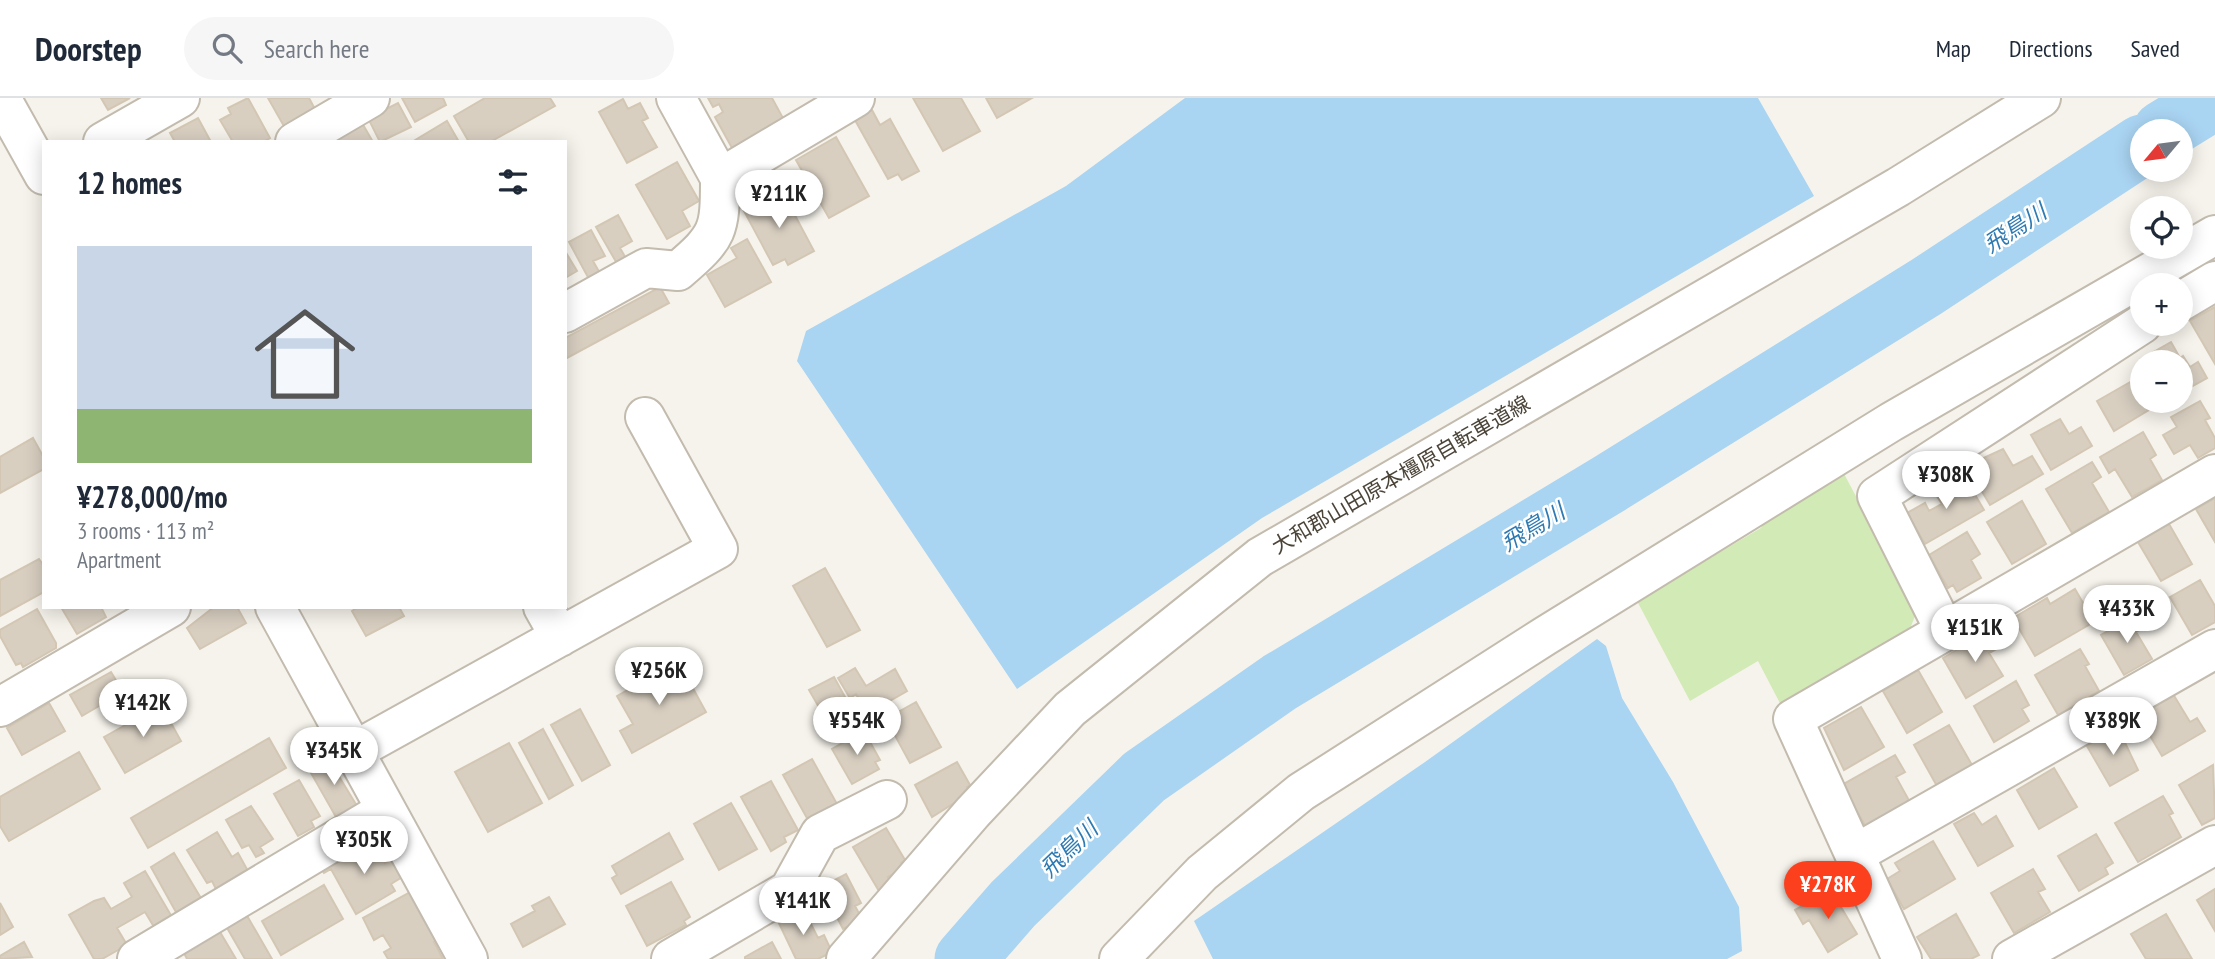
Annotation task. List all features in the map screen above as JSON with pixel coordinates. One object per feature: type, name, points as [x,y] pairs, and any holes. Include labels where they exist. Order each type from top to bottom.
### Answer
[{"type":"street","points":[[1,98],[42,171]]},
{"type":"street","points":[[106,140],[180,98]]},
{"type":"street","points":[[298,140],[370,98]]},
{"type":"street","points":[[567,312],[646,268],[678,271],[707,246],[720,222],[720,177],[676,98]]},
{"type":"street","points":[[720,177],[855,98]]},
{"type":"street","name":"大和郡山田原本橿原自転車道線","points":[[846,959],[973,812],[1070,709],[1260,556],[1886,194],[2042,98]]},
{"type":"street","points":[[1119,959],[1202,873],[1301,792],[1545,636],[1891,422],[2215,235]]},
{"type":"street","points":[[2193,294],[2215,281]]},
{"type":"street","points":[[1945,631],[1877,496],[2130,332]]},
{"type":"street","points":[[354,751],[551,622],[718,548],[645,417]]},
{"type":"street","points":[[1902,959],[1793,719],[2215,474]]},
{"type":"street","points":[[0,706],[168,609]]},
{"type":"street","points":[[276,609],[468,959]]},
{"type":"street","points":[[1855,854],[2215,649]]},
{"type":"street","points":[[671,959],[789,890],[820,834],[887,800]]},
{"type":"street","points":[[137,959],[386,810]]},
{"type":"street","points":[[2012,959],[2215,845]]},
{"type":"green space","points":[[1842,470],[1917,611],[1908,634],[1783,709],[1758,661],[1690,701],[1637,601],[1761,528],[1765,520]]},
{"type":"water","points":[[1185,98],[1758,98],[1814,196],[1262,518],[1017,689],[797,361],[806,331],[1066,186]]},
{"type":"water","points":[[1597,639],[1606,646],[1622,698],[1673,782],[1739,907],[1742,951],[1727,959],[1213,959],[1194,921],[1425,762]]},
{"type":"building","points":[[101,98],[130,98],[108,110]]},
{"type":"building","points":[[248,98],[270,138],[232,140],[220,120],[231,114],[228,108]]},
{"type":"building","points":[[268,98],[309,98],[316,111],[285,128]]},
{"type":"building","points":[[402,98],[443,98],[446,105],[415,122]]},
{"type":"building","points":[[485,98],[550,98],[555,106],[494,140],[468,140],[454,116]]},
{"type":"building","points":[[708,98],[772,98],[784,120],[732,148],[715,117],[723,112],[719,104],[713,107]]},
{"type":"building","points":[[913,98],[961,98],[980,131],[943,151]]},
{"type":"building","points":[[986,98],[1032,98],[997,118]]},
{"type":"building","points":[[623,99],[628,109],[640,103],[648,118],[642,121],[657,147],[627,163],[599,112]]},
{"type":"building","points":[[398,103],[411,127],[379,140],[368,118]]},
{"type":"building","points":[[872,110],[880,125],[890,119],[919,171],[902,180],[898,174],[888,179],[855,120]]},
{"type":"building","points":[[198,118],[210,140],[174,140],[170,133]]},
{"type":"building","points":[[447,121],[458,140],[415,140]]},
{"type":"building","points":[[362,123],[372,140],[334,140]]},
{"type":"building","points":[[836,137],[869,196],[829,218],[796,160]]},
{"type":"building","points":[[677,162],[699,201],[682,211],[690,226],[667,239],[636,185]]},
{"type":"building","points":[[782,191],[814,251],[788,265],[785,259],[773,265],[744,211]]},
{"type":"building","points":[[618,215],[632,241],[620,248],[628,262],[619,267],[596,227]]},
{"type":"building","points":[[591,230],[605,256],[593,261],[601,275],[590,281],[569,242]]},
{"type":"building","points":[[747,239],[771,282],[725,307],[707,275],[737,258],[731,248]]},
{"type":"building","points":[[567,254],[577,271],[567,277]]},
{"type":"building","points":[[660,287],[669,303],[567,358],[567,337]]},
{"type":"building","points":[[2215,307],[2215,364],[2193,326],[2193,319]]},
{"type":"building","points":[[2171,342],[2176,350],[2157,350]]},
{"type":"building","points":[[2198,362],[2207,378],[2193,386],[2193,365]]},
{"type":"building","points":[[2130,382],[2130,413],[2144,413],[2114,431],[2097,401]]},
{"type":"building","points":[[2200,401],[2210,418],[2205,420],[2215,438],[2215,448],[2198,458],[2190,445],[2174,454],[2163,435],[2177,427],[2171,417],[2178,413],[2193,413],[2193,405]]},
{"type":"building","points":[[2060,419],[2069,434],[2081,427],[2092,446],[2051,470],[2031,435]]},
{"type":"building","points":[[2143,432],[2156,455],[2150,459],[2162,480],[2132,497],[2115,469],[2109,473],[2100,457]]},
{"type":"building","points":[[33,438],[42,454],[42,470],[0,493],[0,457]]},
{"type":"building","points":[[2003,449],[2013,466],[2032,456],[2043,474],[1990,505],[1971,473],[1981,468],[1977,461]]},
{"type":"building","points":[[2092,462],[2101,477],[2092,483],[2109,512],[2072,533],[2046,489]]},
{"type":"building","points":[[1964,476],[1984,510],[1925,544],[1907,513],[1925,503],[1929,511],[1942,504],[1935,493]]},
{"type":"building","points":[[2215,498],[2215,542],[2196,509]]},
{"type":"building","points":[[2022,501],[2046,544],[2012,564],[1987,522]]},
{"type":"building","points":[[2169,524],[2192,564],[2161,581],[2138,542]]},
{"type":"building","points":[[1967,532],[1980,554],[1971,560],[1981,578],[1957,592],[1953,585],[1948,588],[1929,555]]},
{"type":"building","points":[[39,559],[42,563],[42,593],[0,616],[0,580]]},
{"type":"building","points":[[825,568],[860,630],[827,647],[793,586]]},
{"type":"building","points":[[2200,580],[2215,606],[2215,622],[2192,635],[2170,597]]},
{"type":"building","points":[[2075,589],[2094,622],[2035,656],[2013,618],[2047,598],[2050,604]]},
{"type":"building","points":[[37,609],[56,643],[56,648],[23,667],[21,663],[16,665],[0,636],[0,630]]},
{"type":"building","points":[[62,609],[102,609],[106,617],[77,634]]},
{"type":"building","points":[[211,609],[238,609],[246,623],[200,649],[187,628]]},
{"type":"building","points":[[400,609],[404,616],[366,636],[352,611]]},
{"type":"building","points":[[2137,615],[2145,627],[2136,632],[2152,659],[2124,675],[2101,635]]},
{"type":"building","points":[[1990,630],[2000,647],[1989,653],[2003,676],[1966,698],[1943,658]]},
{"type":"building","points":[[2080,649],[2089,664],[2085,666],[2099,691],[2058,715],[2035,675]]},
{"type":"building","points":[[678,661],[706,712],[632,753],[620,731],[633,724],[617,696]]},
{"type":"building","points":[[855,668],[866,686],[895,669],[907,691],[867,714],[856,694],[850,698],[838,678]]},
{"type":"building","points":[[1918,670],[1942,712],[1907,733],[1883,691]]},
{"type":"building","points":[[111,672],[123,692],[82,716],[70,695]]},
{"type":"building","points":[[834,677],[856,717],[832,730],[809,690]]},
{"type":"building","points":[[2016,681],[2029,705],[2022,709],[2029,721],[1994,742],[1974,706]]},
{"type":"building","points":[[2173,694],[2190,722],[2197,718],[2205,731],[2162,756],[2139,717]]},
{"type":"building","points":[[916,702],[941,747],[910,763],[886,719]]},
{"type":"building","points":[[49,703],[65,731],[22,755],[7,728]]},
{"type":"building","points":[[161,705],[181,741],[125,773],[104,737]]},
{"type":"building","points":[[1861,707],[1884,747],[1844,770],[1824,728]]},
{"type":"building","points":[[580,709],[610,765],[582,781],[551,725]]},
{"type":"building","points":[[1949,725],[1972,765],[1937,786],[1914,745]]},
{"type":"building","points":[[2118,728],[2138,770],[2110,786],[2087,746]]},
{"type":"building","points":[[543,729],[573,785],[549,799],[519,743]]},
{"type":"building","points":[[864,731],[880,760],[875,762],[879,769],[852,784],[832,749]]},
{"type":"building","points":[[269,738],[286,768],[148,848],[131,818]]},
{"type":"building","points":[[509,743],[542,803],[488,832],[455,772]]},
{"type":"building","points":[[79,752],[100,789],[9,841],[0,826],[0,797]]},
{"type":"building","points":[[1895,755],[1905,772],[1896,777],[1911,804],[1867,829],[1842,785]]},
{"type":"building","points":[[340,757],[346,768],[337,773],[357,806],[336,817],[311,773]]},
{"type":"building","points":[[812,759],[837,804],[808,820],[783,775]]},
{"type":"building","points":[[957,762],[970,785],[967,787],[970,793],[932,817],[915,785]]},
{"type":"building","points":[[2213,765],[2215,818],[2202,825],[2179,785]]},
{"type":"building","points":[[2054,768],[2077,807],[2039,829],[2017,790]]},
{"type":"building","points":[[299,780],[320,816],[311,821],[314,827],[298,836],[274,794]]},
{"type":"building","points":[[771,781],[798,830],[784,837],[786,842],[771,851],[741,797]]},
{"type":"building","points":[[2163,796],[2173,813],[2169,815],[2181,837],[2138,862],[2115,823]]},
{"type":"building","points":[[731,803],[757,849],[719,870],[694,824]]},
{"type":"building","points":[[251,806],[273,839],[260,847],[264,853],[256,857],[249,845],[242,848],[226,820]]},
{"type":"building","points":[[1974,813],[1982,825],[1996,816],[2013,846],[1978,866],[1954,824]]},
{"type":"building","points":[[886,828],[905,860],[901,863],[904,868],[888,877],[892,883],[879,891],[853,847]]},
{"type":"building","points":[[217,832],[232,857],[238,853],[248,871],[216,889],[212,881],[207,883],[187,850]]},
{"type":"building","points":[[669,833],[683,859],[621,894],[612,878],[617,875],[612,866]]},
{"type":"building","points":[[2096,834],[2113,863],[2105,868],[2108,874],[2079,891],[2058,856]]},
{"type":"building","points":[[364,841],[368,849],[375,845],[385,863],[393,858],[404,876],[391,884],[395,891],[356,914],[331,869],[324,873],[320,867]]},
{"type":"building","points":[[1933,841],[1955,879],[1904,909],[1887,879],[1900,871],[1895,863]]},
{"type":"building","points":[[174,853],[202,900],[177,914],[151,867]]},
{"type":"building","points":[[2033,869],[2045,889],[2038,892],[2050,912],[2014,933],[1991,893]]},
{"type":"building","points":[[145,871],[172,917],[154,927],[145,912],[117,928],[127,945],[102,959],[94,959],[69,915],[104,898],[111,909],[132,897],[124,883]]},
{"type":"building","points":[[846,874],[861,903],[855,906],[862,919],[843,929],[821,887]]},
{"type":"building","points":[[671,882],[690,917],[684,921],[686,925],[647,946],[626,906]]},
{"type":"building","points":[[324,885],[343,919],[281,955],[262,921]]},
{"type":"building","points":[[2215,889],[2215,931],[2197,900]]},
{"type":"building","points":[[412,891],[439,940],[434,942],[443,959],[388,959],[384,952],[391,948],[383,935],[374,940],[363,918]]},
{"type":"building","points":[[1832,892],[1857,934],[1828,952],[1809,920],[1803,924],[1795,910]]},
{"type":"building","points":[[549,897],[565,924],[523,947],[511,924],[535,911],[532,906]]},
{"type":"building","points":[[0,903],[13,927],[0,935]]},
{"type":"building","points":[[793,909],[800,922],[808,918],[818,938],[824,935],[832,952],[818,959],[796,959],[776,917]]},
{"type":"building","points":[[246,914],[272,959],[245,959],[226,926]]},
{"type":"building","points":[[1956,914],[1979,955],[1971,959],[1931,959],[1917,937]]},
{"type":"building","points":[[2166,914],[2192,959],[2146,959],[2131,934]]},
{"type":"building","points":[[220,932],[236,959],[187,959],[184,953]]},
{"type":"building","points":[[24,942],[32,957],[0,959],[0,956]]},
{"type":"building","points":[[772,942],[781,959],[745,959],[745,957]]},
{"type":"waterway","name":"飛鳥川","points":[[2182,119],[2215,99]]},
{"type":"waterway","name":"飛鳥川","points":[[965,959],[1013,904],[1144,777],[1280,682],[1609,484],[1926,287],[2130,153]]}]
